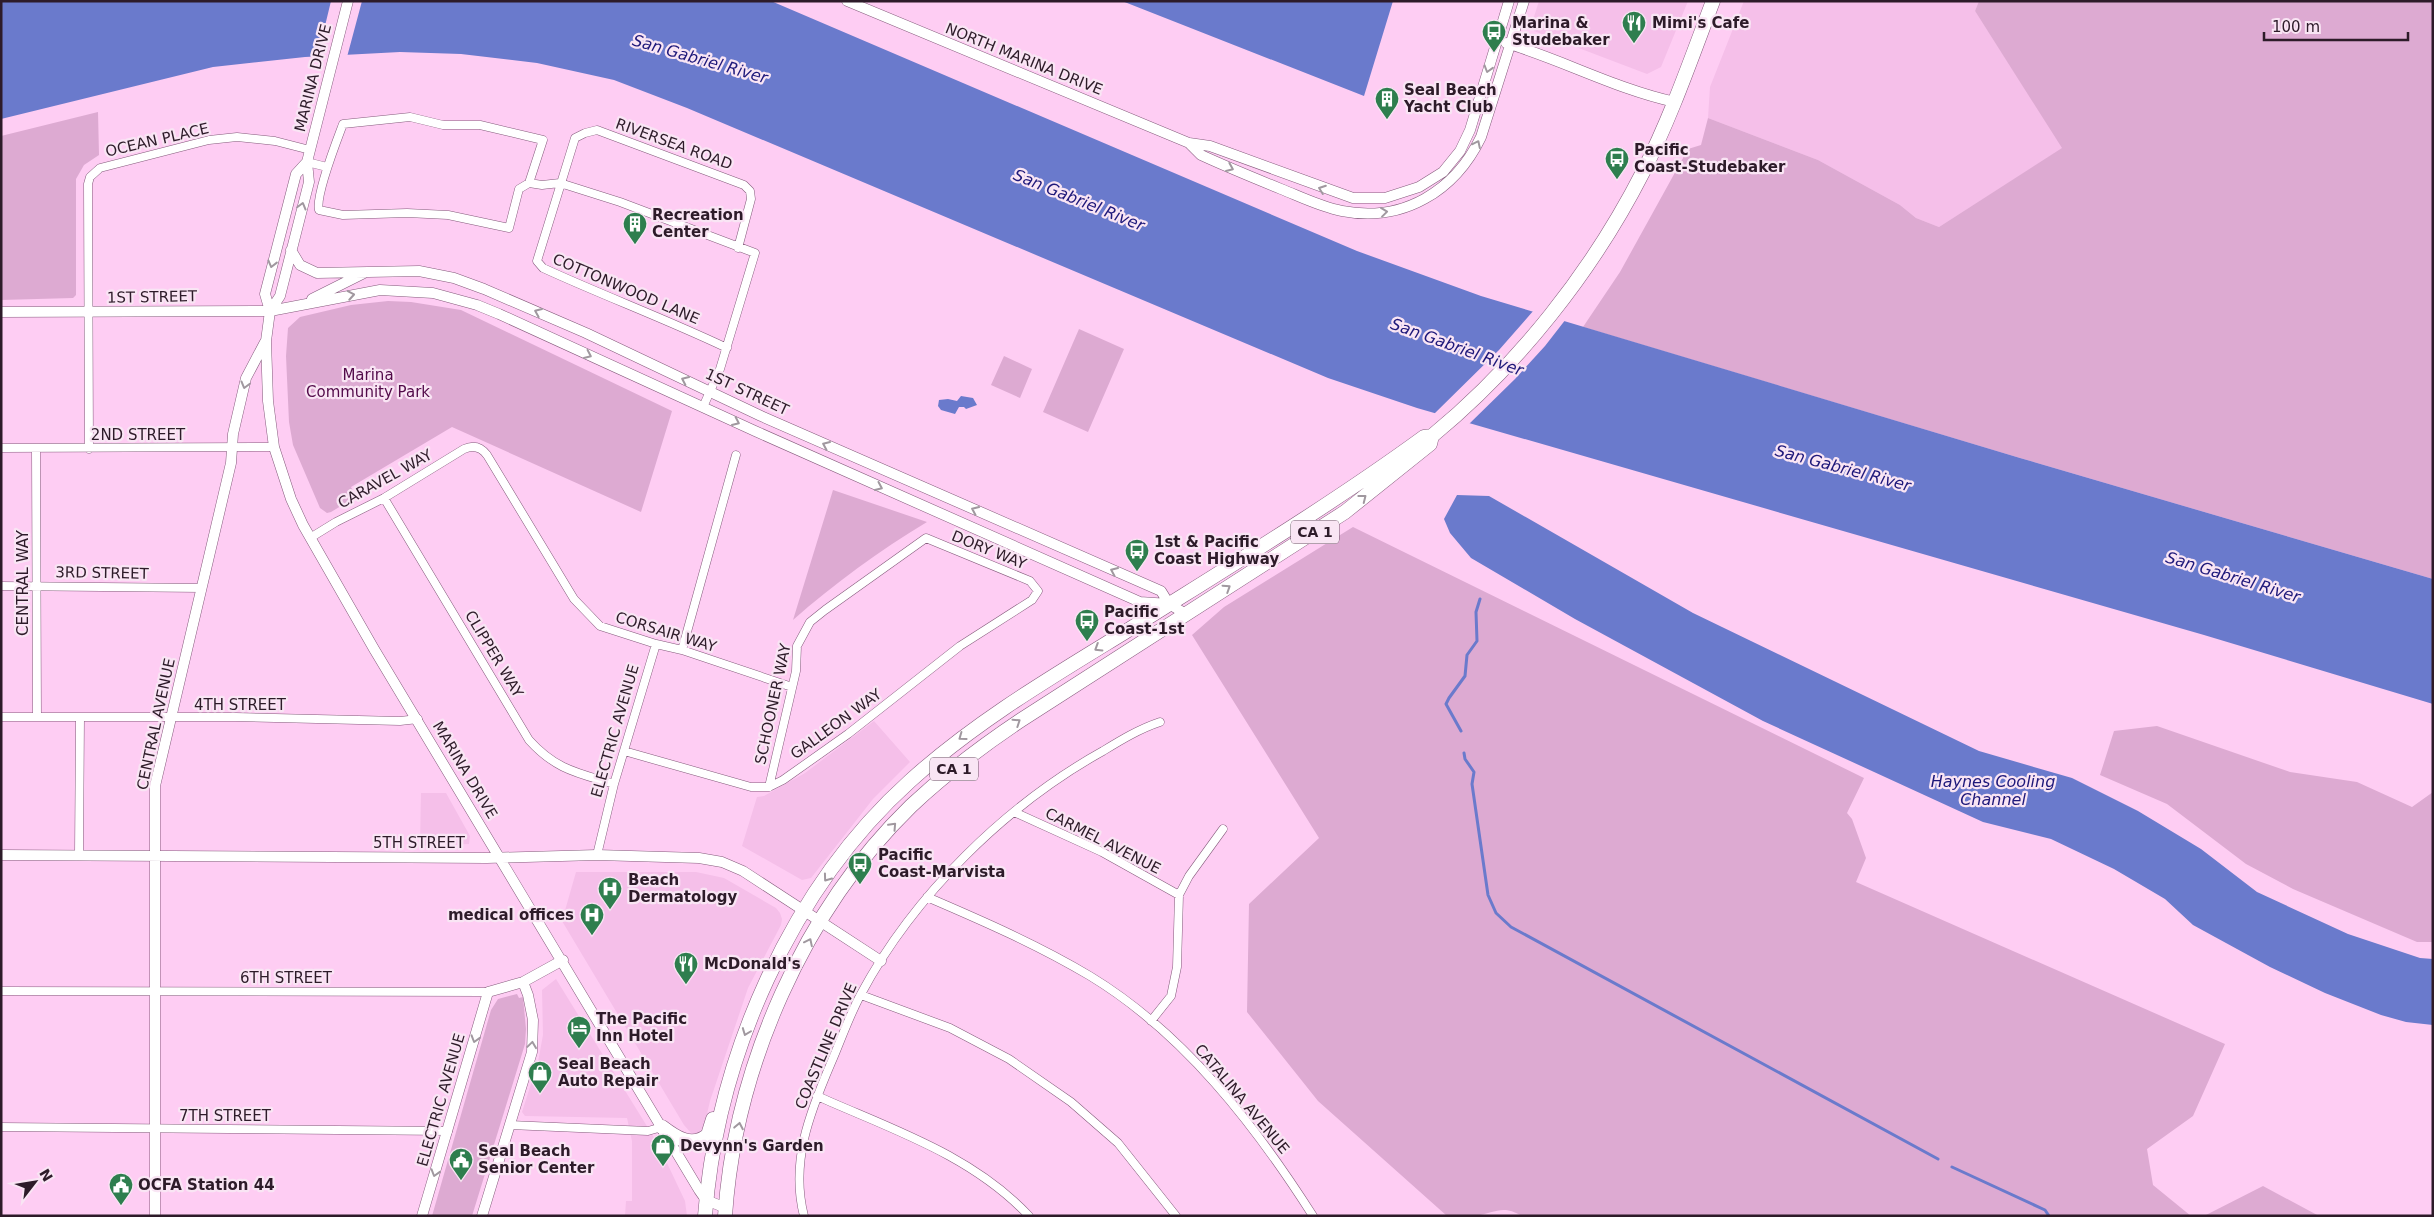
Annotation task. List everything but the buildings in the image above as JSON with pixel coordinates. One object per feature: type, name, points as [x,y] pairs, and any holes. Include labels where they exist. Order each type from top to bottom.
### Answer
[{"type":"highway","name":"CA 1","points":[[726,1212],[739,1125],[762,1042],[781,995],[820,920],[861,862],[910,807],[975,752],[1345,512],[1430,444],[1434,435],[1470,403],[1514,357],[1561,300],[1620,213],[1642,173],[1675,102],[1713,1]]},
{"type":"highway","name":"CA 1","points":[[705,1216],[721,1113],[738,1054],[764,987],[785,944],[805,910],[850,846],[871,820],[907,783],[952,744],[1007,705],[1380,469],[1424,437],[1434,435]]},
{"type":"highway","points":[[764,987],[781,995]]},
{"type":"highway","points":[[662,1127],[688,1142],[695,1142],[705,1138],[709,1131],[727,1066],[738,1054]]},
{"type":"main road","name":"MARINA DRIVE","points":[[270,311],[280,296],[309,182],[307,162],[348,1]]},
{"type":"main road","name":"NORTH MARINA DRIVE","points":[[847,1],[1189,143],[1210,146],[1353,198],[1369,199],[1401,194],[1419,187],[1443,172],[1460,151],[1470,130],[1509,1]]},
{"type":"main road","name":"NORTH MARINA DRIVE","points":[[1189,143],[1201,155],[1308,200],[1348,212],[1370,214],[1400,210],[1428,198],[1452,180],[1468,160],[1481,137],[1524,1]]},
{"type":"main road","points":[[1497,40],[1649,96],[1675,102]]},
{"type":"main road","name":"MARINA DRIVE","points":[[307,162],[296,174],[265,294],[270,311],[266,341],[268,401],[274,447],[291,499],[310,538],[706,1200]]},
{"type":"main road","points":[[291,250],[300,264],[317,273],[369,271]]},
{"type":"main road","name":"1ST STREET","points":[[303,304],[369,271],[419,271],[454,278],[586,333],[761,416],[1161,591],[1169,604]]},
{"type":"main road","name":"1ST STREET","points":[[1,312],[270,311],[380,290],[433,293],[456,298],[499,314],[1140,602],[1169,604],[1186,614]]},
{"type":"main road","name":"CENTRAL AVENUE","points":[[154,1216],[155,786],[231,463],[232,448],[246,378],[266,341]]},
{"type":"main road","name":"5TH STREET","points":[[1,855],[501,858],[597,855],[699,858],[722,862],[766,884],[881,961]]},
{"type":"main road","name":"6TH STREET","points":[[488,992],[523,982],[563,960]]},
{"type":"main road","points":[[482,1216],[527,1068],[534,1037],[528,995],[523,982]]},
{"type":"main road","name":"ELECTRIC AVENUE","points":[[422,1216],[488,992]]},
{"type":"main road","points":[[706,1200],[726,1212]]},
{"type":"street","points":[[410,117],[443,125],[480,125],[543,140],[529,183],[520,190],[511,225],[507,228],[448,216],[407,213],[343,216],[323,212],[318,206],[328,167],[343,124],[410,117]]},
{"type":"street","name":"RIVERSEA ROAD","points":[[560,183],[575,138],[585,132],[597,130],[670,156],[744,185],[750,191],[751,199],[738,248]]},
{"type":"street","name":"OCEAN PLACE","points":[[87,313],[88,184],[93,172],[100,168],[208,140],[237,137],[275,141],[310,150]]},
{"type":"street","points":[[307,162],[328,167]]},
{"type":"street","points":[[529,183],[542,185],[560,183],[620,202],[755,253],[726,348],[703,407]]},
{"type":"street","name":"COTTONWOOD LANE","points":[[560,183],[537,261],[540,266],[726,348]]},
{"type":"street","points":[[87,313],[89,449]]},
{"type":"street","name":"CARAVEL WAY","points":[[310,538],[336,522],[384,498],[464,449],[474,446]]},
{"type":"street","name":"CORSAIR WAY","points":[[474,446],[487,455],[574,599],[600,626],[656,644],[682,650],[792,687]]},
{"type":"street","name":"2ND STREET","points":[[1,448],[274,447]]},
{"type":"street","name":"CENTRAL WAY","points":[[36,449],[37,717]]},
{"type":"street","points":[[682,650],[736,455]]},
{"type":"street","name":"CLIPPER WAY","points":[[384,498],[529,740],[541,753],[558,766],[614,784]]},
{"type":"street","name":"DORY WAY","points":[[926,538],[1030,581],[1038,591]]},
{"type":"street","name":"SCHOONER WAY","points":[[769,787],[796,671],[797,646],[810,622],[926,538]]},
{"type":"street","name":"3RD STREET","points":[[1,586],[202,588]]},
{"type":"street","name":"GALLEON WAY","points":[[769,787],[783,780],[848,734],[960,646],[1032,600],[1038,591]]},
{"type":"street","name":"ELECTRIC AVENUE","points":[[597,855],[614,784],[656,644]]},
{"type":"street","name":"4TH STREET","points":[[1,717],[172,719],[236,717],[400,722],[418,719]]},
{"type":"street","points":[[79,856],[80,717]]},
{"type":"street","name":"COASTLINE DRIVE","points":[[804,1216],[798,1185],[801,1143],[817,1096],[861,994],[881,961],[927,897],[966,854],[1040,790],[1088,759],[1143,728],[1160,722]]},
{"type":"street","points":[[624,751],[751,787],[769,787]]},
{"type":"street","name":"CARMEL AVENUE","points":[[1014,812],[1102,852],[1180,895]]},
{"type":"street","points":[[1151,1021],[1171,996],[1177,967],[1180,895],[1189,876],[1223,829]]},
{"type":"street","name":"CATALINA AVENUE","points":[[927,897],[1041,949],[1092,977],[1151,1021],[1212,1080],[1265,1146],[1313,1216]]},
{"type":"street","name":"6TH STREET","points":[[1,991],[155,993],[488,992]]},
{"type":"street","points":[[861,994],[950,1028],[1009,1059],[1071,1102],[1118,1143],[1176,1216]]},
{"type":"street","points":[[817,1096],[929,1145],[974,1170],[1017,1203],[1030,1216]]},
{"type":"street","points":[[510,1126],[648,1131],[662,1127]]},
{"type":"street","name":"7TH STREET","points":[[1,1127],[448,1131]]},
{"type":"shaded area","points":[[1539,1],[1688,1],[1661,67],[1647,74],[1534,31],[1532,23]]},
{"type":"shaded area","points":[[1744,1],[1979,1],[1975,11],[2063,148],[1939,227],[1916,218],[1900,205],[1818,160],[1708,118],[1710,87]]},
{"type":"shaded area","points":[[874,721],[910,762],[873,799],[811,878],[802,880],[742,846],[757,797],[764,796],[805,773]]},
{"type":"shaded area","points":[[421,793],[446,793],[470,836],[469,844],[420,846]]},
{"type":"shaded area","points":[[576,872],[696,872],[724,878],[776,908],[780,913],[781,925],[748,988],[710,1101],[704,1127],[697,1134],[691,1133],[684,1125],[562,921]]},
{"type":"shaded area","points":[[556,979],[658,1144],[685,1201],[687,1216],[625,1216],[626,1201],[632,1201],[632,1141],[627,1118],[525,1116],[522,1112],[538,1062],[543,1035],[542,990]]},
{"type":"green space","points":[[1979,1],[2433,1],[2433,579],[1583,327],[1620,272],[1688,149],[1701,145],[1708,118],[1818,160],[1900,205],[1916,218],[1939,227],[2062,148],[1975,11]]},
{"type":"green space","points":[[98,112],[99,155],[84,165],[76,179],[76,295],[73,298],[1,300],[1,136]]},
{"type":"green space","name":"Marina Community Park","points":[[388,301],[411,302],[461,310],[672,411],[641,512],[452,427],[351,487],[356,497],[331,512],[327,513],[320,508],[293,445],[289,422],[286,356],[288,328],[300,317],[351,305]]},
{"type":"green space","points":[[1079,329],[1124,349],[1088,432],[1043,412]]},
{"type":"green space","points":[[1004,356],[1032,369],[1020,398],[991,385]]},
{"type":"green space","points":[[833,490],[927,522],[858,568],[793,620]]},
{"type":"green space","points":[[1353,527],[1864,778],[1847,813],[1852,819],[1866,858],[1856,882],[2225,1044],[2193,1116],[2147,1149],[2153,1185],[2191,1216],[1522,1216],[1515,1212],[1498,1210],[1475,1216],[1447,1216],[1318,1101],[1247,1012],[1249,904],[1319,838],[1192,635],[1224,607]]},
{"type":"green space","points":[[2157,726],[2290,772],[2357,782],[2412,807],[2433,792],[2433,942],[2417,942],[2293,889],[2246,864],[2167,804],[2100,775],[2114,731]]},
{"type":"green space","points":[[517,994],[519,998],[523,997],[526,1029],[525,1044],[472,1216],[432,1216],[491,1010],[498,999]]},
{"type":"green space","points":[[2263,1186],[2319,1216],[2204,1216]]},
{"type":"water","name":"San Gabriel River","points":[[1,1],[771,1],[1357,251],[1481,296],[2020,458],[2433,579],[2433,704],[2204,635],[1417,408],[1328,378],[687,108],[614,80],[537,63],[461,54],[400,52],[305,57],[213,67],[1,119]]},
{"type":"water","points":[[1122,1],[1393,1],[1364,96]]},
{"type":"water","points":[[961,396],[973,398],[977,405],[966,409],[959,407],[955,414],[941,410],[938,406],[939,400],[957,401]]},
{"type":"water","name":"Haynes Cooling Channel","points":[[1457,495],[1489,496],[1693,613],[1979,751],[2072,778],[2138,811],[2201,849],[2257,892],[2348,934],[2420,958],[2433,959],[2433,1025],[2406,1022],[2381,1015],[2325,993],[2270,967],[2193,925],[2165,899],[2114,869],[2051,839],[1983,822],[1763,721],[1575,619],[1471,558],[1450,533],[1444,519]]},
{"type":"pier","points":[[331,1],[362,1],[347,57],[317,59]]},
{"type":"pier","points":[[1534,310],[1566,319],[1515,379],[1468,425],[1433,415],[1499,350]]},
{"type":"waterway","points":[[1461,731],[1446,704],[1465,676],[1467,655],[1477,641],[1476,612],[1480,599]]},
{"type":"waterway","points":[[1464,753],[1465,759],[1474,772],[1472,784],[1488,895],[1496,913],[1511,927],[1938,1159]]},
{"type":"waterway","points":[[1952,1167],[2045,1210],[2049,1216]]},
{"type":"place","name":"Mimi's Cafe","points":[[1634,44]]},
{"type":"place","name":"Marina & Studebaker","points":[[1494,53]]},
{"type":"place","name":"Seal Beach Yacht Club","points":[[1387,120]]},
{"type":"place","name":"Pacific Coast-Studebaker","points":[[1617,180]]},
{"type":"place","name":"Recreation Center","points":[[635,245]]},
{"type":"place","name":"1st & Pacific Coast Highway","points":[[1137,572]]},
{"type":"place","name":"Pacific Coast-1st","points":[[1087,642]]},
{"type":"place","name":"Pacific Coast-Marvista","points":[[860,885]]},
{"type":"place","name":"Beach Dermatology","points":[[610,910]]},
{"type":"place","name":"medical offices","points":[[592,936]]},
{"type":"place","name":"McDonald's","points":[[686,985]]},
{"type":"place","name":"The Pacific Inn Hotel","points":[[579,1049]]},
{"type":"place","name":"Seal Beach Auto Repair","points":[[540,1094]]},
{"type":"place","name":"Devynn's Garden","points":[[663,1167]]},
{"type":"place","name":"Seal Beach Senior Center","points":[[461,1181]]},
{"type":"place","name":"OCFA Station 44","points":[[121,1206]]}]
